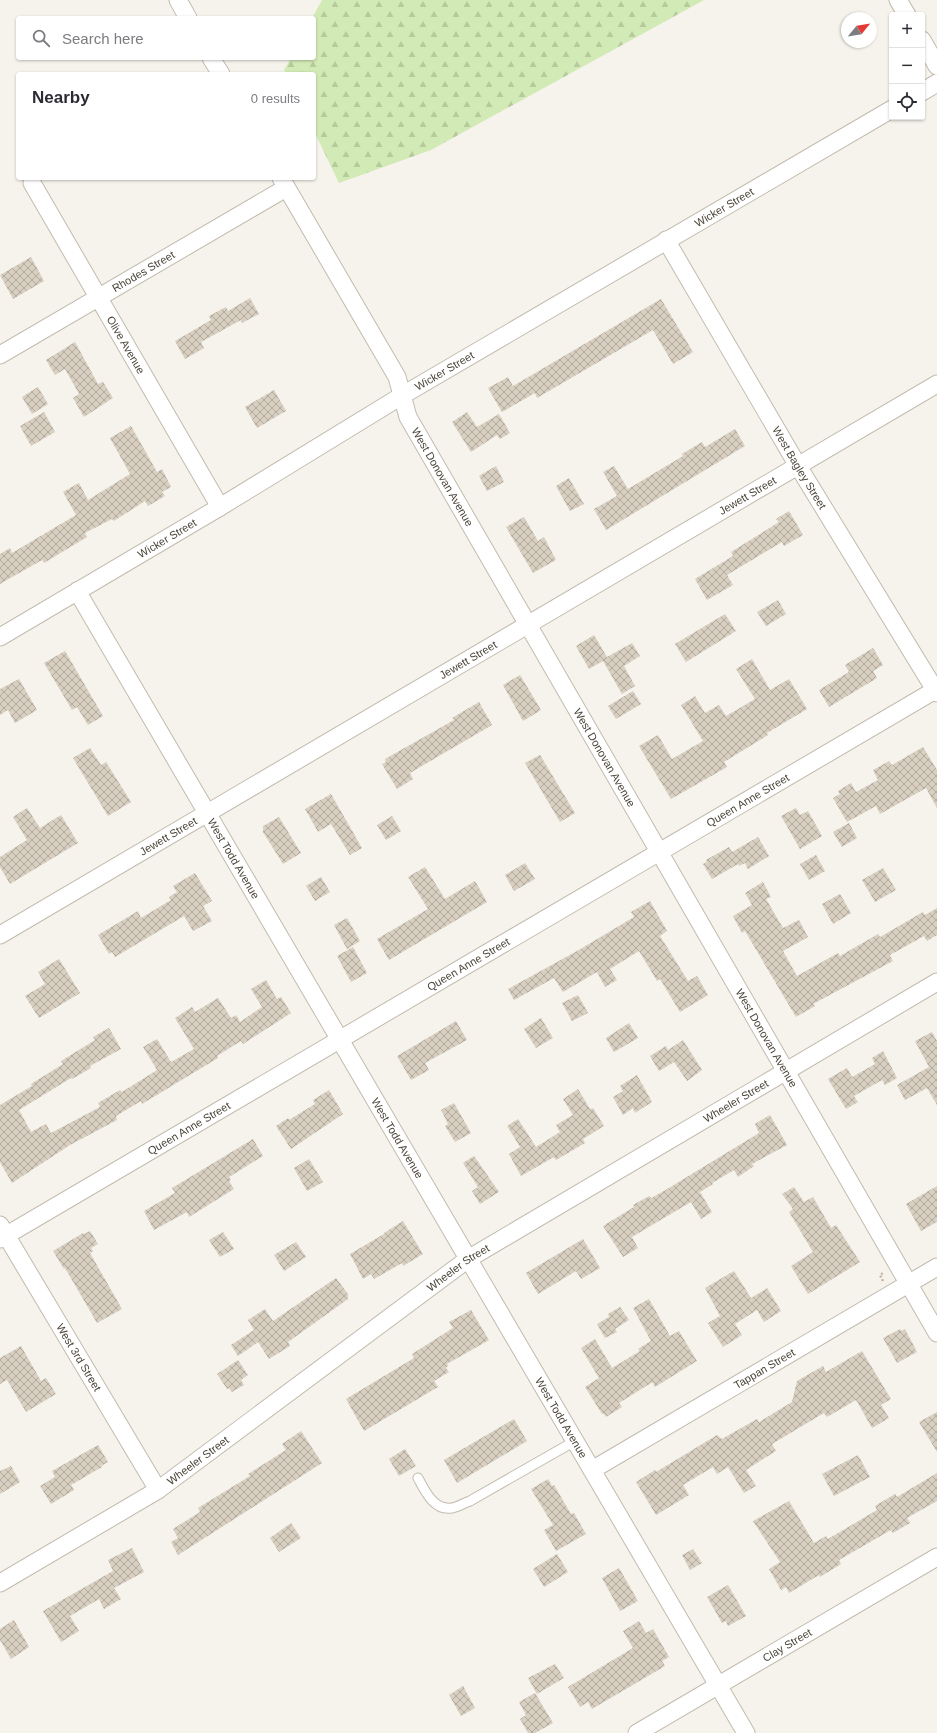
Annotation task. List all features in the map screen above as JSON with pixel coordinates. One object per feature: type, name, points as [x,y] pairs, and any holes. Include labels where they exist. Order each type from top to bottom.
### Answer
[{"type":"street","points":[[178,0],[187,16]]},
{"type":"street","points":[[898,0],[905,12]]},
{"type":"street","points":[[925,45],[937,66]]},
{"type":"street","points":[[212,60],[220,72]]},
{"type":"street","points":[[925,90],[937,83]]},
{"type":"street","name":"Wicker Street","points":[[0,637],[220,507],[403,395],[889,111]]},
{"type":"street","name":"Olive Avenue","points":[[32,183],[220,507]]},
{"type":"street","name":"Rhodes Street","points":[[0,355],[284,183]]},
{"type":"street","name":"West Donovan Avenue","points":[[284,183],[397,377],[408,417],[937,1333]]},
{"type":"street","name":"West Bagley Street","points":[[666,240],[798,466],[810,483],[936,691]]},
{"type":"street","name":"Jewett Street","points":[[0,936],[937,384]]},
{"type":"street","name":"West Todd Avenue","points":[[77,591],[746,1733]]},
{"type":"street","name":"Queen Anne Street","points":[[2,1233],[340,1040],[936,691]]},
{"type":"street","name":"Wheeler Street","points":[[0,1583],[158,1490],[468,1259],[937,982]]},
{"type":"street","name":"West 3rd Street","points":[[2,1233],[158,1490]]},
{"type":"street","name":"Tappan Street","points":[[592,1470],[937,1267]]},
{"type":"street","name":"Clay Street","points":[[637,1733],[937,1557]]},
{"type":"lane","points":[[418,1478],[431,1501],[439,1506],[451,1508],[470,1501],[575,1441]]},
{"type":"green space","points":[[322,0],[704,0],[431,150],[339,183],[316,135],[316,72],[285,72],[284,70],[290,60],[316,60],[316,16],[313,16]]},
{"type":"building","points":[[31,257],[44,281],[13,299],[0,275]]},
{"type":"building","points":[[250,298],[259,314],[242,323],[241,320],[201,342],[204,348],[185,359],[175,341],[211,320],[209,316],[226,307],[228,311]]},
{"type":"building","points":[[661,299],[693,352],[673,364],[653,330],[537,398],[535,393],[502,412],[488,388],[508,377],[513,386]]},
{"type":"building","points":[[75,342],[98,384],[103,382],[113,398],[84,417],[73,398],[79,394],[65,369],[55,375],[46,360]]},
{"type":"building","points":[[38,387],[48,404],[32,414],[22,397]]},
{"type":"building","points":[[274,390],[286,411],[257,428],[245,407]]},
{"type":"building","points":[[44,412],[55,432],[31,446],[20,426]]},
{"type":"building","points":[[467,412],[477,427],[499,414],[510,433],[500,439],[497,435],[471,452],[452,422]]},
{"type":"building","points":[[131,426],[157,472],[162,469],[171,487],[162,492],[165,496],[148,506],[145,501],[114,521],[112,519],[85,533],[87,537],[44,563],[42,560],[0,584],[0,554],[10,548],[12,553],[76,515],[63,492],[79,483],[88,500],[130,474],[110,438]]},
{"type":"building","points":[[735,429],[745,446],[606,530],[594,509],[617,496],[603,472],[614,466],[628,489],[683,456],[682,454],[702,442],[705,447]]},
{"type":"building","points":[[496,466],[504,482],[487,491],[479,476]]},
{"type":"building","points":[[569,478],[584,504],[570,511],[556,486]]},
{"type":"building","points":[[789,511],[803,535],[784,546],[782,542],[727,575],[733,585],[707,600],[695,579],[733,556],[731,552],[779,522],[776,519]]},
{"type":"building","points":[[524,517],[538,541],[544,537],[556,560],[533,573],[506,527]]},
{"type":"building","points":[[778,600],[786,614],[766,626],[757,612]]},
{"type":"building","points":[[725,614],[736,631],[686,662],[675,644]]},
{"type":"building","points":[[594,635],[607,657],[632,643],[640,656],[624,666],[635,686],[622,694],[603,661],[589,669],[576,646]]},
{"type":"building","points":[[873,648],[883,665],[873,671],[877,678],[829,707],[819,690],[849,672],[845,665]]},
{"type":"building","points":[[65,651],[103,716],[88,725],[77,707],[72,710],[44,663]]},
{"type":"building","points":[[752,659],[770,690],[789,679],[807,709],[767,733],[768,735],[724,762],[727,767],[671,799],[639,746],[658,735],[672,759],[703,741],[681,705],[695,696],[705,713],[719,705],[726,716],[755,699],[736,669]]},
{"type":"building","points":[[520,675],[541,710],[523,721],[503,685]]},
{"type":"building","points":[[19,679],[37,710],[15,723],[8,710],[0,715],[0,689]]},
{"type":"building","points":[[633,691],[641,704],[616,719],[608,706]]},
{"type":"building","points":[[479,702],[492,725],[410,773],[413,779],[397,789],[382,764],[386,762],[385,759],[454,720],[452,718]]},
{"type":"building","points":[[923,747],[937,770],[937,808],[926,788],[880,814],[876,806],[847,822],[833,798],[840,794],[838,791],[851,783],[856,792],[878,780],[873,770],[889,761],[892,765]]},
{"type":"building","points":[[90,748],[101,765],[106,762],[131,802],[108,816],[73,758]]},
{"type":"building","points":[[540,755],[575,813],[560,822],[525,763]]},
{"type":"building","points":[[331,794],[362,848],[350,855],[331,824],[318,832],[305,809]]},
{"type":"building","points":[[27,808],[40,828],[61,815],[78,843],[10,884],[0,867],[0,857],[27,840],[13,817]]},
{"type":"building","points":[[796,808],[800,815],[808,811],[822,836],[800,849],[781,816]]},
{"type":"building","points":[[392,816],[401,831],[386,840],[377,825]]},
{"type":"building","points":[[279,817],[301,853],[283,864],[263,832],[263,826]]},
{"type":"building","points":[[849,823],[857,838],[842,847],[833,832]]},
{"type":"building","points":[[758,837],[769,856],[748,869],[745,863],[739,866],[738,864],[712,879],[703,864],[707,862],[706,860],[729,847],[732,852]]},
{"type":"building","points":[[816,855],[825,871],[809,880],[800,864]]},
{"type":"building","points":[[525,863],[535,879],[514,891],[505,875]]},
{"type":"building","points":[[425,867],[445,899],[475,881],[487,902],[389,960],[377,939],[428,909],[408,877]]},
{"type":"building","points":[[883,868],[896,890],[875,902],[862,880]]},
{"type":"building","points":[[195,873],[212,901],[203,906],[212,921],[193,931],[184,916],[115,957],[112,952],[109,954],[98,935],[138,911],[141,918],[171,900],[169,897],[177,892],[173,886]]},
{"type":"building","points":[[321,877],[330,892],[315,901],[306,886]]},
{"type":"building","points":[[763,882],[771,897],[766,899],[783,928],[799,920],[808,937],[783,951],[797,976],[838,953],[840,956],[878,934],[880,937],[923,912],[925,915],[937,908],[937,935],[927,941],[924,936],[890,955],[893,961],[813,1004],[815,1006],[796,1017],[745,931],[742,933],[733,916],[752,905],[745,893]]},
{"type":"building","points":[[840,894],[851,913],[833,924],[822,904]]},
{"type":"building","points":[[650,901],[667,931],[660,936],[688,981],[697,976],[708,995],[680,1012],[660,979],[657,981],[639,951],[610,969],[617,980],[605,987],[597,972],[563,992],[554,978],[514,1000],[508,989],[577,951],[634,917],[631,912]]},
{"type":"building","points":[[347,918],[360,941],[347,949],[334,925]]},
{"type":"building","points":[[353,947],[367,973],[351,982],[337,956]]},
{"type":"building","points":[[59,959],[80,993],[39,1018],[25,996],[45,984],[38,972]]},
{"type":"building","points":[[266,980],[277,999],[281,997],[291,1013],[243,1044],[241,1041],[217,1056],[218,1058],[142,1104],[141,1101],[116,1116],[117,1120],[70,1145],[12,1183],[0,1162],[0,1105],[32,1086],[31,1084],[63,1064],[61,1061],[95,1040],[93,1037],[109,1028],[121,1049],[90,1066],[91,1068],[72,1079],[71,1078],[19,1110],[31,1132],[46,1124],[51,1133],[100,1107],[98,1103],[120,1090],[122,1092],[157,1070],[143,1047],[157,1039],[171,1062],[194,1049],[175,1018],[192,1007],[195,1012],[218,998],[231,1018],[236,1015],[240,1022],[262,1007],[251,989]]},
{"type":"building","points":[[578,995],[588,1013],[572,1021],[562,1003]]},
{"type":"building","points":[[541,1018],[553,1038],[536,1048],[524,1029]]},
{"type":"building","points":[[456,1021],[467,1040],[425,1063],[429,1070],[411,1080],[397,1056]]},
{"type":"building","points":[[629,1023],[638,1038],[614,1052],[606,1038]]},
{"type":"building","points":[[932,1032],[937,1041],[937,1105],[927,1088],[905,1100],[897,1085],[929,1067],[915,1041]]},
{"type":"building","points":[[683,1040],[702,1070],[687,1081],[674,1062],[659,1071],[650,1056],[666,1046],[668,1050]]},
{"type":"building","points":[[883,1051],[897,1078],[885,1085],[882,1080],[854,1096],[858,1102],[846,1109],[828,1079],[847,1068],[852,1077],[875,1064],[872,1058]]},
{"type":"building","points":[[637,1075],[652,1102],[635,1113],[633,1108],[623,1115],[613,1097],[623,1091],[620,1086]]},
{"type":"building","points":[[578,1089],[590,1109],[593,1108],[604,1126],[583,1139],[585,1143],[556,1160],[554,1157],[521,1176],[509,1154],[520,1147],[507,1126],[518,1119],[536,1147],[560,1132],[556,1125],[573,1115],[563,1099]]},
{"type":"building","points":[[329,1090],[343,1114],[291,1149],[276,1126],[315,1104],[313,1100]]},
{"type":"building","points":[[454,1103],[471,1133],[455,1142],[445,1126],[448,1124],[441,1110]]},
{"type":"building","points":[[770,1115],[787,1145],[752,1164],[754,1166],[738,1177],[734,1170],[700,1192],[712,1212],[701,1219],[691,1202],[632,1237],[638,1248],[623,1257],[603,1226],[634,1207],[633,1205],[649,1196],[651,1198],[664,1191],[759,1133],[755,1124]]},
{"type":"building","points":[[253,1139],[263,1156],[229,1177],[231,1180],[229,1181],[234,1189],[189,1217],[187,1212],[154,1230],[144,1211],[175,1193],[172,1188]]},
{"type":"building","points":[[474,1156],[499,1192],[480,1204],[472,1191],[478,1187],[463,1163]]},
{"type":"building","points":[[309,1159],[323,1182],[307,1191],[294,1168]]},
{"type":"building","points":[[937,1186],[937,1222],[921,1231],[906,1204]]},
{"type":"building","points":[[794,1187],[804,1202],[813,1197],[831,1228],[836,1225],[860,1262],[808,1294],[791,1266],[813,1252],[789,1212],[793,1209],[782,1194]]},
{"type":"building","points":[[403,1221],[423,1254],[403,1266],[402,1263],[374,1279],[371,1274],[363,1279],[350,1254]]},
{"type":"building","points":[[90,1231],[98,1244],[91,1248],[93,1251],[90,1253],[122,1309],[97,1323],[65,1268],[64,1269],[53,1251],[83,1233],[84,1234]]},
{"type":"building","points":[[223,1232],[234,1249],[220,1257],[209,1240]]},
{"type":"building","points":[[583,1239],[600,1268],[581,1279],[576,1271],[538,1294],[526,1273]]},
{"type":"building","points":[[296,1242],[306,1257],[284,1271],[274,1255]]},
{"type":"building","points":[[734,1271],[751,1298],[767,1288],[781,1311],[764,1322],[757,1310],[735,1324],[742,1335],[723,1347],[708,1323],[720,1316],[705,1288]]},
{"type":"building","points":[[336,1278],[348,1294],[348,1299],[288,1342],[290,1346],[269,1359],[258,1342],[238,1356],[231,1345],[254,1330],[248,1320],[265,1309],[273,1321]]},
{"type":"building","points":[[649,1299],[670,1336],[679,1331],[697,1361],[655,1387],[653,1383],[651,1383],[619,1403],[622,1407],[606,1417],[603,1413],[602,1414],[585,1387],[599,1378],[581,1348],[595,1339],[612,1368],[640,1351],[638,1349],[651,1341],[633,1308]]},
{"type":"building","points":[[620,1307],[629,1320],[615,1329],[617,1332],[605,1338],[597,1324],[609,1317],[608,1314]]},
{"type":"building","points":[[471,1310],[489,1340],[447,1364],[448,1366],[446,1368],[449,1372],[434,1381],[438,1387],[364,1431],[346,1399],[414,1358],[412,1354],[453,1328],[449,1322]]},
{"type":"building","points":[[900,1329],[901,1331],[905,1329],[917,1352],[897,1363],[883,1338]]},
{"type":"building","points":[[21,1346],[41,1381],[46,1378],[56,1394],[26,1412],[7,1380],[0,1384],[0,1358]]},
{"type":"building","points":[[862,1351],[891,1399],[881,1405],[889,1418],[872,1428],[856,1400],[827,1417],[824,1413],[772,1444],[776,1451],[746,1470],[756,1486],[744,1493],[728,1467],[717,1474],[713,1467],[683,1485],[689,1495],[656,1515],[636,1482],[655,1470],[656,1472],[717,1435],[722,1439],[757,1419],[759,1422],[792,1402],[797,1381],[823,1366],[826,1372]]},
{"type":"building","points":[[238,1360],[248,1375],[241,1380],[244,1385],[232,1392],[229,1388],[227,1389],[217,1374]]},
{"type":"building","points":[[937,1412],[937,1452],[919,1422]]},
{"type":"building","points":[[514,1419],[527,1441],[457,1483],[444,1460]]},
{"type":"building","points":[[301,1431],[322,1463],[178,1555],[171,1542],[178,1538],[173,1529],[200,1512],[198,1508],[250,1476],[248,1474],[286,1450],[282,1444]]},
{"type":"building","points":[[98,1445],[108,1462],[71,1485],[74,1490],[51,1504],[40,1486],[55,1477],[52,1471]]},
{"type":"building","points":[[405,1449],[416,1466],[399,1476],[389,1459]]},
{"type":"building","points":[[858,1455],[870,1477],[834,1496],[822,1474]]},
{"type":"building","points":[[11,1466],[20,1482],[0,1494],[0,1471]]},
{"type":"building","points":[[937,1473],[937,1501],[907,1518],[910,1523],[893,1533],[891,1530],[839,1560],[841,1564],[820,1577],[819,1575],[789,1593],[786,1587],[781,1590],[769,1569],[780,1562],[753,1521],[789,1501],[814,1543],[826,1536],[828,1539],[877,1510],[875,1506],[895,1494],[897,1497]]},
{"type":"building","points":[[548,1479],[552,1486],[554,1485],[571,1514],[574,1513],[586,1534],[556,1551],[544,1530],[553,1525],[531,1489]]},
{"type":"building","points":[[291,1523],[301,1538],[279,1552],[270,1538]]},
{"type":"building","points":[[132,1548],[144,1572],[114,1588],[121,1599],[104,1609],[99,1599],[70,1616],[79,1631],[61,1642],[43,1611],[113,1571],[108,1560]]},
{"type":"building","points":[[693,1549],[702,1563],[690,1570],[682,1555]]},
{"type":"building","points":[[557,1554],[568,1572],[544,1587],[533,1569]]},
{"type":"building","points":[[619,1568],[638,1601],[620,1611],[602,1578]]},
{"type":"building","points":[[728,1585],[746,1616],[728,1626],[726,1621],[722,1623],[707,1597]]},
{"type":"building","points":[[14,1620],[29,1647],[11,1659],[0,1640],[0,1629]]},
{"type":"building","points":[[639,1621],[646,1633],[653,1629],[669,1657],[662,1661],[665,1666],[592,1709],[588,1702],[580,1707],[568,1687],[633,1648],[623,1631]]},
{"type":"building","points":[[555,1664],[564,1678],[537,1694],[528,1678]]},
{"type":"building","points":[[463,1686],[475,1708],[461,1716],[449,1695]]},
{"type":"building","points":[[535,1693],[553,1723],[535,1733],[528,1733],[520,1719],[526,1715],[519,1702]]}]
